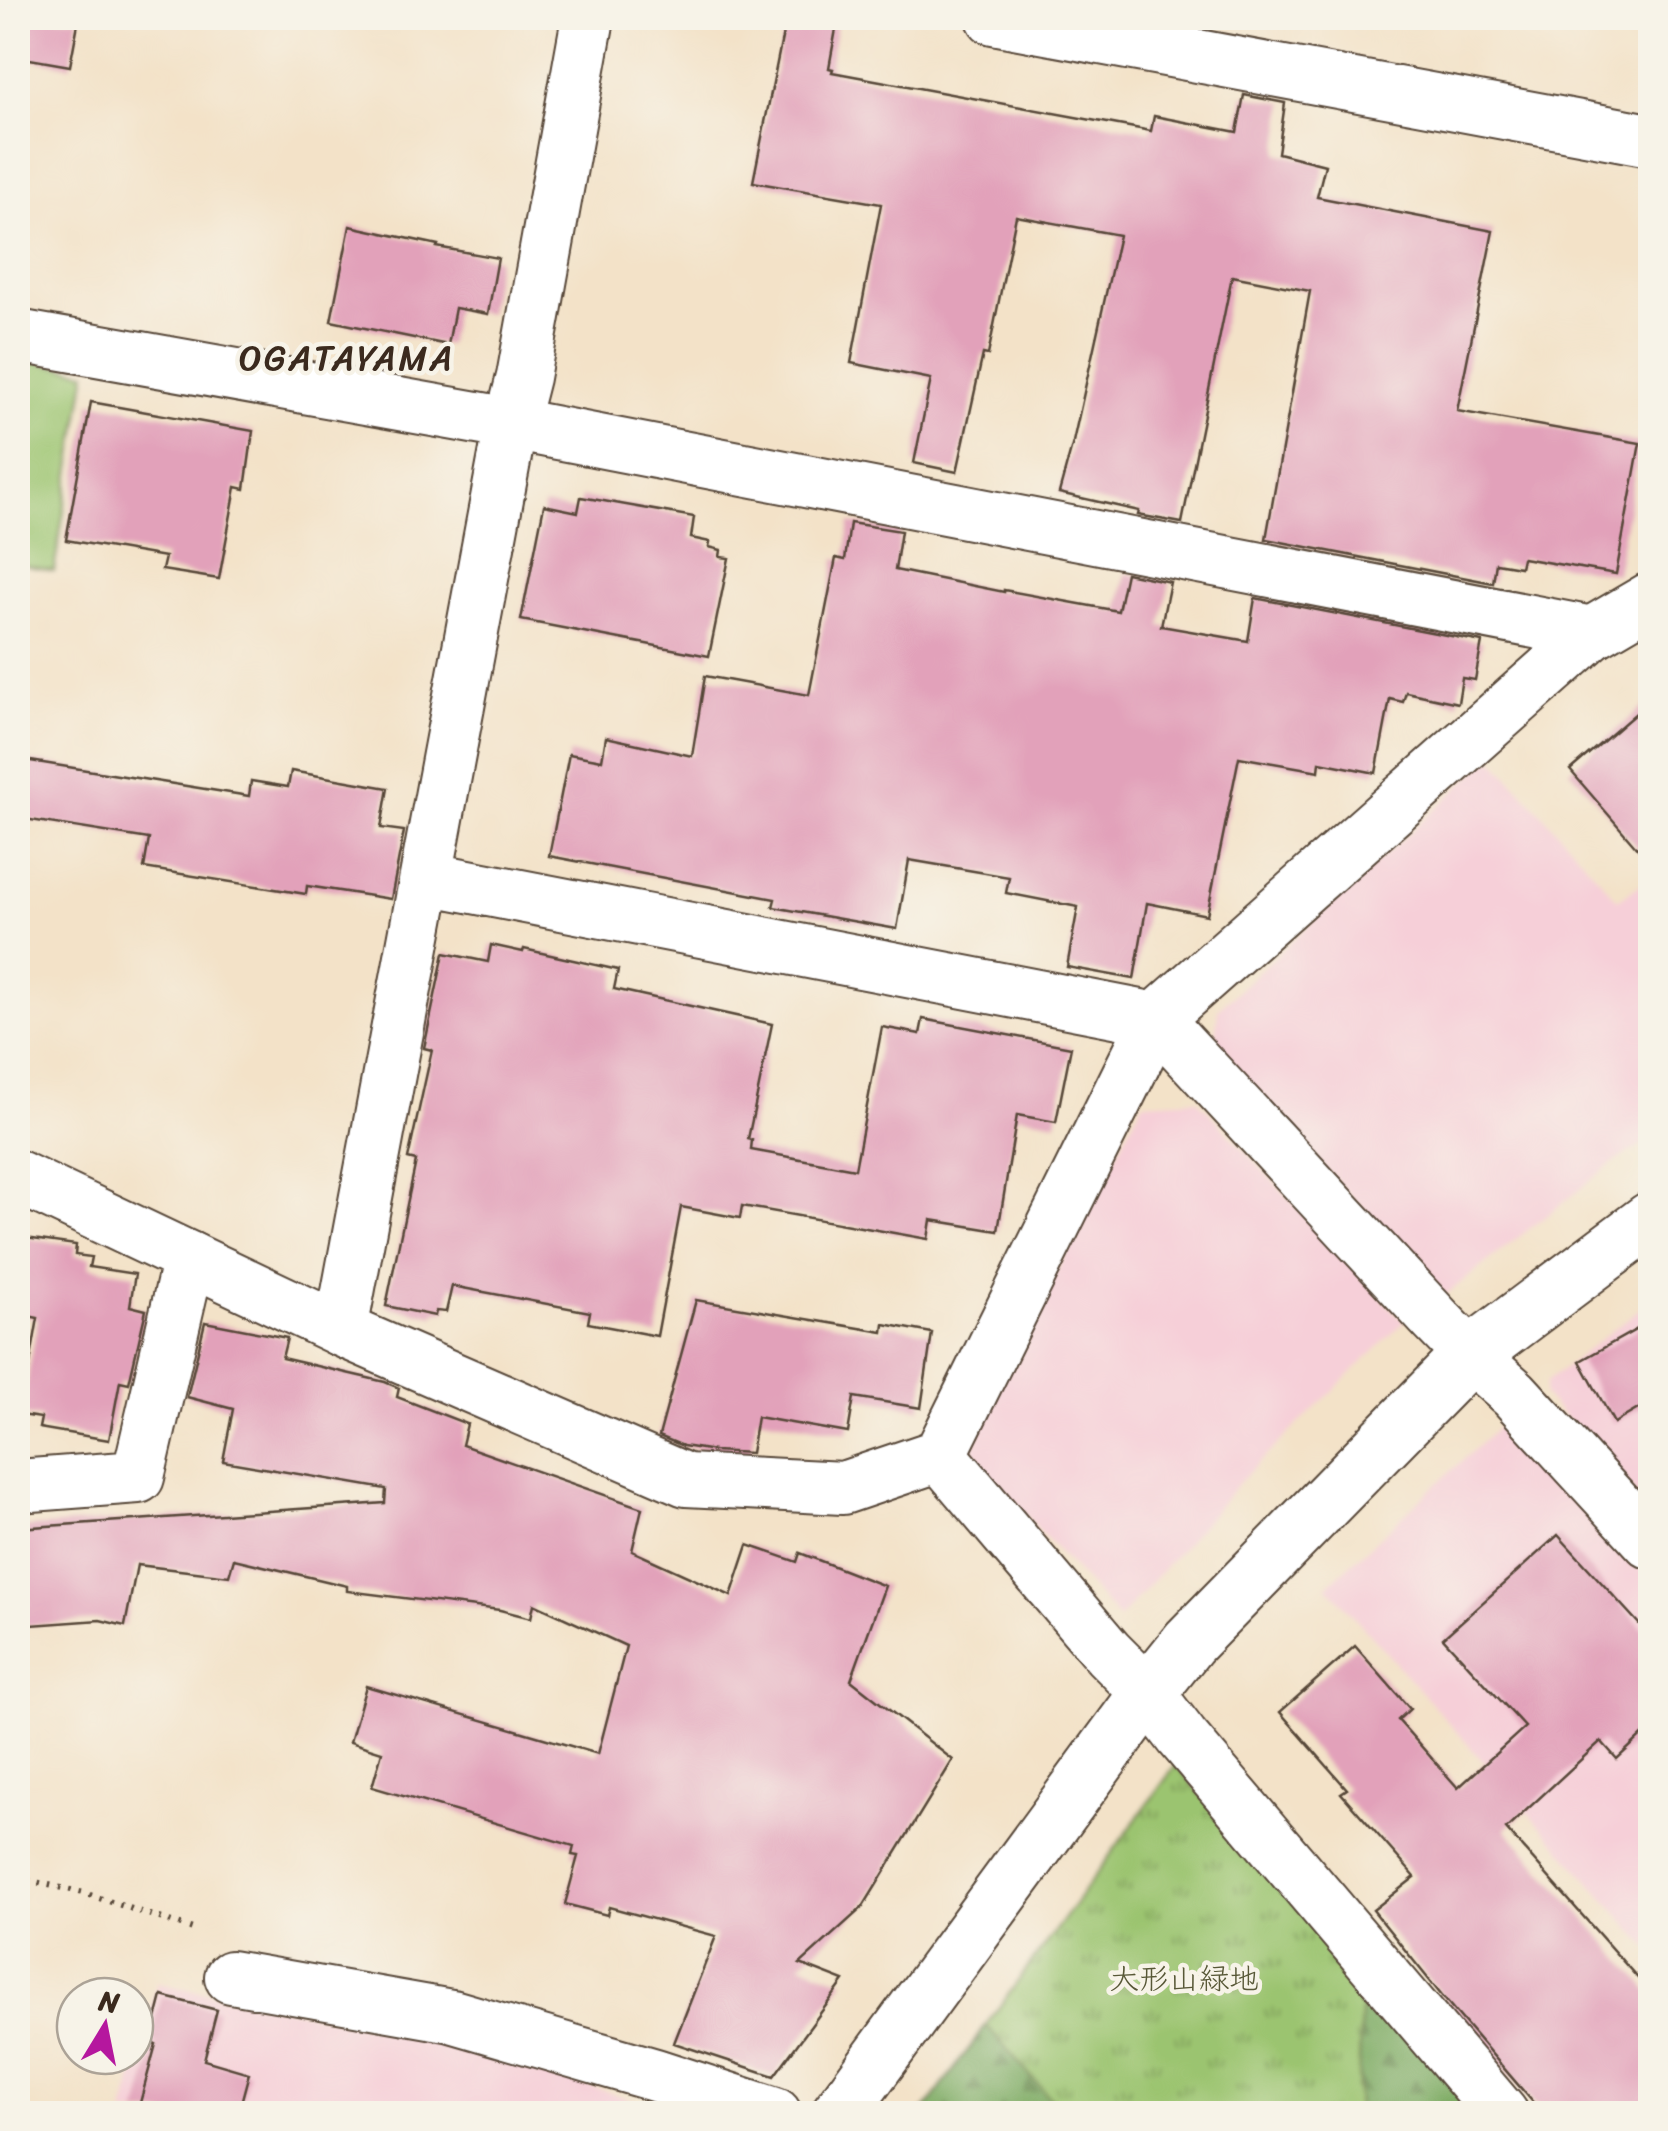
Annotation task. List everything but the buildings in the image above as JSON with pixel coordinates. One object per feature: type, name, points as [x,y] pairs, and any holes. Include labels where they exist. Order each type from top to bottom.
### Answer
[{"type":"street","points":[[341,1330],[588,18]]},
{"type":"street","points":[[993,18],[1650,140]]},
{"type":"street","points":[[18,336],[512,424],[1592,633]]},
{"type":"street","points":[[18,1177],[341,1330],[686,1480],[843,1488],[940,1455],[1156,1018],[1592,633],[1650,598]]},
{"type":"street","points":[[428,878],[1156,1018],[1650,1542]]},
{"type":"street","points":[[839,2114],[1189,1642],[1470,1355],[1650,1220]]},
{"type":"street","points":[[18,1486],[138,1477],[189,1258]]},
{"type":"street","points":[[940,1455],[1108,1653],[1148,1693],[1502,2114]]},
{"type":"street","points":[[230,1976],[452,2016],[775,2114]]},
{"type":"path","points":[[18,1878],[84,1893],[233,1942],[230,1976]]},
{"type":"shaded area","points":[[1492,757],[1618,900],[1650,878],[1650,1139],[1613,1163],[1443,1297],[1214,1048],[1218,1009]]},
{"type":"shaded area","points":[[1197,1099],[1404,1322],[1245,1476],[1119,1619],[973,1457],[971,1440],[1143,1102]]},
{"type":"shaded area","points":[[1650,1301],[1650,1510],[1544,1395],[1546,1382]]},
{"type":"shaded area","points":[[1506,1420],[1650,1579],[1650,1949],[1327,1586]]},
{"type":"shaded area","points":[[157,1983],[444,2041],[675,2113],[124,2114],[134,2076],[155,2076]]},
{"type":"green space","points":[[18,359],[87,372],[54,571],[18,564]]},
{"type":"green space","name":"大形山緑地","points":[[1176,1765],[1362,1983],[1357,2113],[1063,2113],[986,2025]]},
{"type":"green space","points":[[1362,1983],[1475,2113],[1357,2113]]},
{"type":"green space","points":[[986,2025],[1063,2113],[922,2114]]},
{"type":"district","name":"OGATAYAMA","points":[[347,358]]}]
